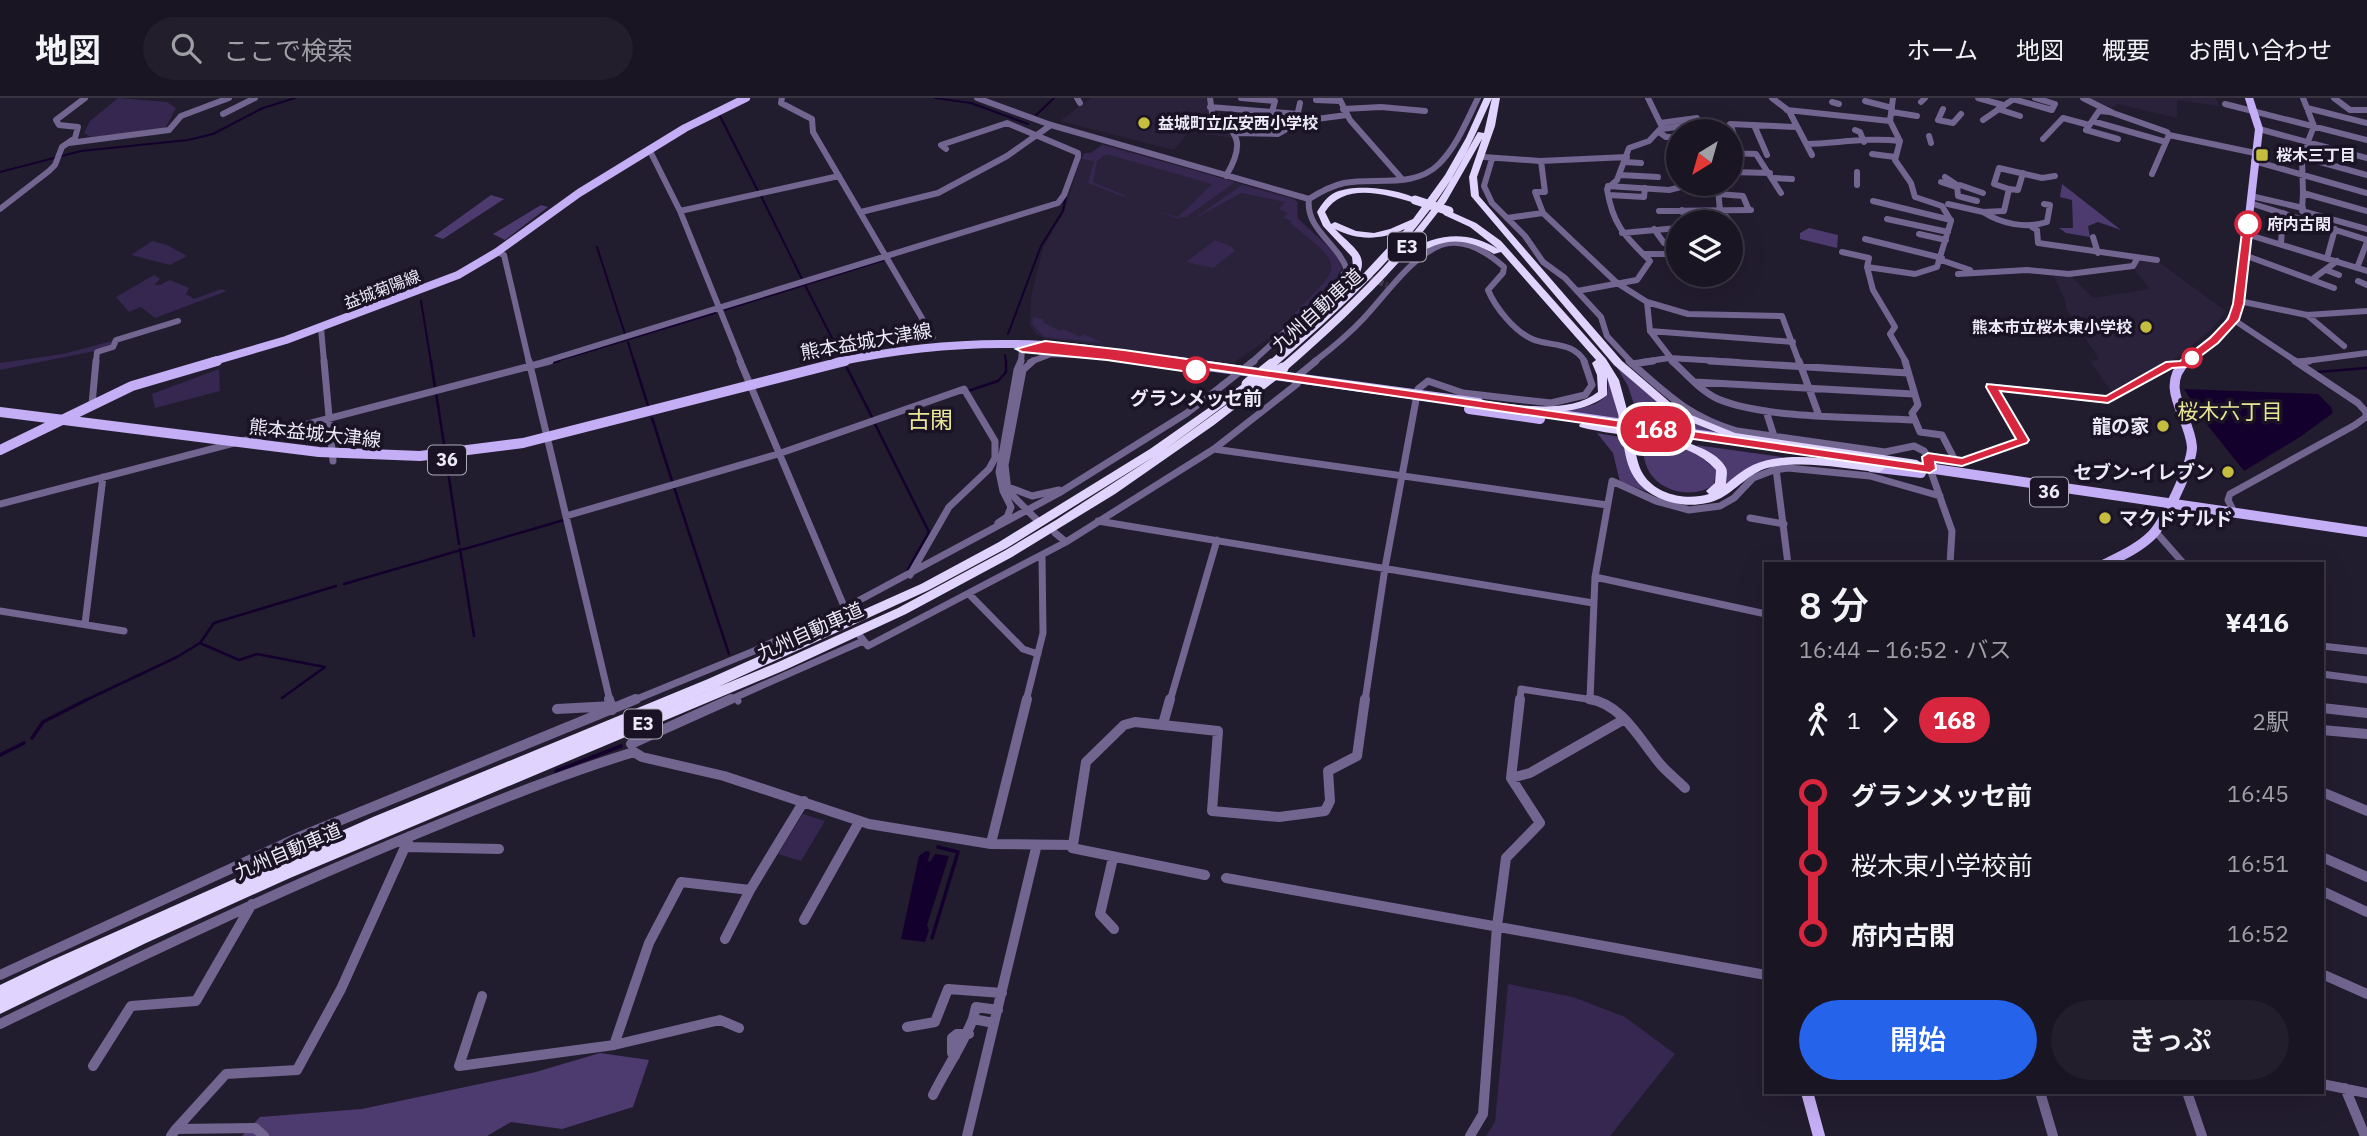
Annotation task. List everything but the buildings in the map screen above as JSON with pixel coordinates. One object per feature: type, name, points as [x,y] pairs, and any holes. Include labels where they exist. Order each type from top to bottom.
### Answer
[{"type":"highway","name":"九州自動車道","points":[[1277,366],[1349,297],[1403,239],[1460,156],[1488,98]]},
{"type":"highway","name":"九州自動車道","points":[[0,1007],[264,882],[850,636],[1012,551],[1105,495],[1168,454],[1277,366],[1343,317],[1387,272],[1457,179],[1481,135],[1496,98]]},
{"type":"highway","points":[[1496,98],[1492,126],[1473,177],[1475,196],[1618,363],[1658,400],[1700,425],[1733,436],[1928,467]]},
{"type":"highway","points":[[1277,366],[1358,272],[1357,255],[1323,221],[1321,212],[1327,202],[1335,196],[1356,191],[1413,201]]},
{"type":"highway","points":[[1418,216],[1395,232],[1373,237],[1342,230],[1328,216],[1331,204],[1354,195],[1382,195],[1413,201],[1448,212],[1493,234],[1540,273]]},
{"type":"highway","points":[[1448,212],[1473,225],[1498,243],[1602,360],[1614,380],[1629,418]]},
{"type":"highway","points":[[1387,272],[1427,243],[1454,237],[1478,240],[1527,276]]},
{"type":"highway","points":[[1592,331],[1623,389],[1629,418],[1633,464],[1647,485],[1666,496],[1691,501],[1715,496],[1739,476],[1769,464],[1789,462],[1880,468]]},
{"type":"highway","points":[[1471,402],[1576,408],[1598,399],[1603,393],[1602,375],[1579,334]]},
{"type":"highway","name":"九州自動車道","points":[[0,993],[55,965],[378,821],[713,683],[925,587],[1003,545],[1154,452],[1253,386]]},
{"type":"highway","points":[[1584,425],[1682,443],[1713,459],[1719,465],[1723,479],[1713,491],[1704,494],[1691,497],[1675,495],[1647,478],[1632,442]]},
{"type":"main road","name":"益城菊陽線","points":[[0,450],[92,404],[144,382],[321,328],[458,275],[497,252],[552,210],[694,124],[746,98]]},
{"type":"main road","points":[[2109,562],[2136,548],[2155,531],[2191,466],[2191,441],[2174,385],[2175,376],[2182,365],[2227,329],[2234,320],[2239,301],[2259,129],[2249,98]]},
{"type":"main road","name":"熊本益城大津線","points":[[0,412],[223,447],[333,458],[453,454],[548,439],[831,362],[892,350],[937,345],[1012,343],[1045,344],[1880,468],[1928,467]]},
{"type":"main road","name":"熊本益城大津線","points":[[749,385],[891,356],[971,349],[1022,349],[1107,356],[1296,381]]},
{"type":"main road","name":"熊本益城大津線","points":[[1417,398],[1471,402],[1928,467],[2367,535]]},
{"type":"main road","name":"熊本益城大津線","points":[[0,418],[238,443],[333,458]]},
{"type":"main road","name":"熊本益城大津線","points":[[2168,506],[2234,512],[2367,535]]},
{"type":"main road","points":[[1808,1094],[1819,1136]]},
{"type":"street","points":[[0,209],[55,165],[58,155],[75,138],[78,127],[59,125],[55,120],[85,98]]},
{"type":"street","points":[[69,143],[169,130],[181,116],[229,98]]},
{"type":"street","points":[[223,114],[254,98]]},
{"type":"street","points":[[782,98],[781,103],[812,119],[813,132],[933,337]]},
{"type":"street","points":[[977,98],[1051,125],[1309,199]]},
{"type":"street","points":[[1210,98],[1212,113],[1228,123],[1238,144],[1237,159],[1226,176]]},
{"type":"street","points":[[1241,98],[1275,101],[1272,112]]},
{"type":"street","points":[[0,975],[297,838],[754,651],[909,576],[1027,512],[1186,413],[1251,363],[1329,292],[1351,271],[1339,248],[1311,222],[1306,210],[1309,199],[1322,190],[1348,180],[1402,179],[1429,173],[1438,165],[1478,98]]},
{"type":"street","points":[[1648,98],[1666,137]]},
{"type":"street","points":[[1893,98],[1890,121],[1900,141],[1895,157]]},
{"type":"street","points":[[1978,98],[2020,116]]},
{"type":"street","points":[[1983,120],[2015,99],[2052,110],[2055,104],[2035,98]]},
{"type":"street","points":[[2083,98],[2168,139]]},
{"type":"street","points":[[2303,98],[2314,126],[2302,157],[2303,212]]},
{"type":"street","points":[[2334,98],[2350,110],[2367,110]]},
{"type":"street","points":[[1778,99],[1812,155]]},
{"type":"street","points":[[1315,100],[1340,100],[1345,112],[1402,179]]},
{"type":"street","points":[[1865,101],[1917,116]]},
{"type":"street","points":[[1299,123],[1300,103]]},
{"type":"street","points":[[2225,104],[2367,140]]},
{"type":"street","points":[[1235,134],[1278,134],[1285,127],[1299,123],[1380,105],[1425,111]]},
{"type":"street","points":[[1787,110],[1837,105],[1848,118],[1890,121]]},
{"type":"street","points":[[1210,107],[1298,114]]},
{"type":"street","points":[[2307,108],[2367,123]]},
{"type":"street","points":[[1943,109],[1938,120],[1953,123],[1961,114]]},
{"type":"street","points":[[2348,118],[2350,110]]},
{"type":"street","points":[[2113,113],[2099,111],[2087,130],[2118,139]]},
{"type":"street","points":[[1608,186],[1620,175],[1629,148],[1649,141],[1660,128],[1697,118]]},
{"type":"street","points":[[2043,139],[2063,118],[2255,157],[2367,193]]},
{"type":"street","points":[[2124,130],[2132,120]]},
{"type":"street","points":[[0,504],[579,354],[1058,203],[1064,195],[1078,153],[1007,123],[941,145],[946,149]]},
{"type":"street","points":[[861,212],[938,193],[1007,156],[1051,125]]},
{"type":"street","points":[[1743,125],[1796,127]]},
{"type":"street","points":[[1754,125],[1767,155]]},
{"type":"street","points":[[1660,128],[1666,127]]},
{"type":"street","points":[[2259,129],[2367,158]]},
{"type":"street","points":[[1855,130],[1871,139],[1885,142]]},
{"type":"street","points":[[1800,135],[1811,135]]},
{"type":"street","points":[[1807,144],[1871,139],[1900,141]]},
{"type":"street","points":[[1871,139],[1872,153],[1895,157],[1912,183],[1915,197],[1983,212],[2004,211],[2009,189]]},
{"type":"street","points":[[2152,174],[2168,139]]},
{"type":"street","points":[[650,150],[680,211],[749,385],[849,618]]},
{"type":"street","points":[[1447,150],[1457,152]]},
{"type":"street","points":[[1743,153],[1756,154],[1781,193]]},
{"type":"street","points":[[1743,156],[1759,158]]},
{"type":"street","points":[[2302,157],[2367,175]]},
{"type":"street","points":[[1642,163],[1626,160],[1541,161],[1488,158],[1484,190],[1492,203],[1525,236],[1543,261],[1565,278],[1601,317],[1610,342],[1668,398],[1697,416],[1737,431],[1885,452],[1900,446],[1913,446],[1925,452],[1952,531],[1950,562]]},
{"type":"street","points":[[1541,161],[1545,192],[1535,192],[1543,213],[1617,283],[1647,302],[1688,314],[1782,316],[1818,413]]},
{"type":"street","points":[[2023,173],[2018,190],[1994,184],[1999,167],[2023,173],[2042,178],[2054,176]]},
{"type":"street","points":[[1857,172],[1857,185]]},
{"type":"street","points":[[1743,173],[1791,179]]},
{"type":"street","points":[[1620,175],[1658,177]]},
{"type":"street","points":[[680,211],[839,176]]},
{"type":"street","points":[[1943,179],[1983,193]]},
{"type":"street","points":[[1945,205],[1957,201],[1959,185]]},
{"type":"street","points":[[1577,291],[1637,280],[1650,261],[1622,233],[1608,186]]},
{"type":"street","points":[[1608,186],[1666,188]]},
{"type":"street","points":[[1609,195],[1644,197],[1645,188]]},
{"type":"street","points":[[2303,193],[2367,211]]},
{"type":"street","points":[[1719,196],[1720,210],[1749,209],[1743,194]]},
{"type":"street","points":[[1958,197],[1977,201]]},
{"type":"street","points":[[2250,199],[2367,229]]},
{"type":"street","points":[[2250,199],[2283,213],[2303,212],[2335,229],[2367,241],[2357,268]]},
{"type":"street","points":[[1874,201],[1951,220]]},
{"type":"street","points":[[1983,212],[1994,219],[2032,226],[2047,222],[2050,205],[2045,204]]},
{"type":"street","points":[[1867,267],[1915,274],[1937,267],[1942,259],[1951,220],[1945,205]]},
{"type":"street","points":[[1659,211],[1666,211]]},
{"type":"street","points":[[1507,218],[1543,213]]},
{"type":"street","points":[[2281,244],[2283,213]]},
{"type":"street","points":[[1887,219],[1948,232]]},
{"type":"street","points":[[2032,226],[2037,231],[2038,243],[2137,260],[2158,260]]},
{"type":"street","points":[[1622,233],[1666,228]]},
{"type":"street","points":[[1654,229],[1666,243]]},
{"type":"street","points":[[2327,258],[2335,229]]},
{"type":"street","points":[[1919,234],[1946,240]]},
{"type":"street","points":[[2246,234],[2367,271]]},
{"type":"street","points":[[2093,237],[2098,253]]},
{"type":"street","points":[[1864,239],[1942,259],[1970,270]]},
{"type":"street","points":[[0,1024],[252,904],[575,771],[737,699],[861,639],[868,646],[1042,557],[1214,449],[1296,381],[1354,328],[1390,286],[1425,254],[1441,245],[1453,243],[1479,248],[1505,270],[1488,290],[1491,297],[1526,336],[1576,350],[1585,363],[1592,384],[1585,395],[1559,403],[1463,393],[1429,381],[1418,389],[1404,478],[1385,568],[1357,756],[1351,761],[1334,765],[1328,771],[1330,800],[1325,811],[1279,817],[1212,811],[1218,731],[1135,722],[1124,725],[1086,762],[1072,848],[1205,875]]},
{"type":"street","points":[[1893,255],[1895,247]]},
{"type":"street","points":[[497,252],[504,254],[615,710]]},
{"type":"street","points":[[1842,252],[1869,258],[1869,282],[1895,327],[1890,334],[1904,357],[1917,405],[1912,413],[1913,420],[1920,432],[1942,435],[1956,462]]},
{"type":"street","points":[[1645,254],[1666,254]]},
{"type":"street","points":[[2244,255],[2314,278],[2334,288]]},
{"type":"street","points":[[1958,274],[2027,270],[2062,274],[2092,272],[2133,266],[2137,260]]},
{"type":"street","points":[[2314,278],[2337,261]]},
{"type":"street","points":[[2326,270],[2339,275]]},
{"type":"street","points":[[2358,281],[2367,285]]},
{"type":"street","points":[[2239,301],[2307,315],[2367,311]]},
{"type":"street","points":[[1647,302],[1650,331],[1669,358],[1694,382],[1718,399],[1766,411],[1913,420]]},
{"type":"street","points":[[2307,315],[2344,346]]},
{"type":"street","points":[[2234,320],[2358,403],[2367,413],[2366,417],[2355,425],[2230,494],[2228,500],[2234,512]]},
{"type":"street","points":[[92,404],[97,352],[113,347],[116,340],[178,321]]},
{"type":"street","points":[[321,328],[333,458]]},
{"type":"street","points":[[1650,331],[1793,342]]},
{"type":"street","points":[[1012,343],[1022,349],[1045,344]]},
{"type":"street","points":[[964,547],[1002,520],[1010,511],[1004,475],[1022,368],[1022,349]]},
{"type":"street","points":[[2298,362],[2367,354]]},
{"type":"street","points":[[1022,368],[1043,355],[1107,356]]},
{"type":"street","points":[[1632,364],[1669,358],[1908,373]]},
{"type":"street","points":[[1928,467],[1956,462],[2023,440],[1991,387],[2108,400],[2170,365],[2182,365]]},
{"type":"street","points":[[1694,382],[1913,394]]},
{"type":"street","points":[[566,516],[778,454],[964,389],[995,441],[995,458],[989,470],[949,507],[909,576]]},
{"type":"street","points":[[1766,411],[1774,436]]},
{"type":"street","points":[[1214,449],[1606,505]]},
{"type":"street","points":[[1590,699],[1595,577],[1612,481],[1674,507],[1704,509],[1723,505],[1735,497],[1749,480],[1776,469],[1878,476],[1898,482],[1920,494],[1940,496]]},
{"type":"street","points":[[1776,469],[1788,562]]},
{"type":"street","points":[[85,624],[103,477]]},
{"type":"street","points":[[1006,488],[1032,496],[1073,484]]},
{"type":"street","points":[[1006,488],[1037,520]]},
{"type":"street","points":[[1750,518],[1784,524]]},
{"type":"street","points":[[1098,521],[1593,603]]},
{"type":"street","points":[[2155,531],[2182,562]]},
{"type":"street","points":[[1055,533],[1066,542]]},
{"type":"street","points":[[1163,724],[1217,541]]},
{"type":"street","points":[[991,843],[1042,633],[1042,557]]},
{"type":"street","points":[[1595,577],[1764,614]]},
{"type":"street","points":[[969,594],[1023,649],[1038,654]]},
{"type":"street","points":[[0,611],[124,631]]},
{"type":"street","points":[[2324,646],[2367,651]]},
{"type":"street","points":[[2324,674],[2367,680]]},
{"type":"street","points":[[1471,1136],[1483,1114],[1497,926],[1506,858],[1540,823],[1511,778],[1521,689],[1600,701],[1639,733],[1660,764],[1685,788]]},
{"type":"street","points":[[557,709],[573,706],[615,710]]},
{"type":"street","points":[[2324,708],[2367,713]]},
{"type":"street","points":[[1511,778],[1530,773],[1623,720]]},
{"type":"street","points":[[2324,730],[2366,736]]},
{"type":"street","points":[[632,745],[642,757],[700,768],[804,801],[859,822],[953,839],[1036,848],[1073,845]]},
{"type":"street","points":[[2324,793],[2367,811]]},
{"type":"street","points":[[725,939],[750,890],[804,801]]},
{"type":"street","points":[[804,920],[859,822]]},
{"type":"street","points":[[408,841],[499,849]]},
{"type":"street","points":[[174,1132],[226,1073],[297,1070],[341,989],[408,841]]},
{"type":"street","points":[[967,1136],[1036,848]]},
{"type":"street","points":[[1113,858],[1100,914],[1114,929]]},
{"type":"street","points":[[2324,858],[2367,877]]},
{"type":"street","points":[[1226,878],[1764,975]]},
{"type":"street","points":[[614,1045],[649,943],[681,881],[750,890]]},
{"type":"street","points":[[2324,892],[2367,912]]},
{"type":"street","points":[[93,1066],[131,1006],[196,1001],[252,904]]},
{"type":"street","points":[[2324,975],[2367,994]]},
{"type":"street","points":[[907,1027],[935,1022],[948,989],[1002,993]]},
{"type":"street","points":[[482,996],[459,1066],[614,1045],[720,1020],[740,1028]]},
{"type":"street","points":[[933,1095],[947,1066],[969,1034],[976,1007],[998,1010]]},
{"type":"street","points":[[973,1019],[994,1023]]},
{"type":"street","points":[[2324,1084],[2367,1093]]},
{"type":"street","points":[[2345,1088],[2364,1136]]},
{"type":"street","points":[[2041,1094],[2053,1136]]},
{"type":"street","points":[[2188,1094],[2202,1136]]},
{"type":"street","points":[[174,1132],[255,1128],[264,1136]]},
{"type":"shaded area","points":[[118,98],[167,102],[176,108],[166,127],[160,130],[91,137],[84,133],[90,121]]},
{"type":"shaded area","name":"益城町立広安西小学校","points":[[1091,98],[1206,98],[1209,117],[1227,126],[1233,138],[1189,132],[1174,150],[1060,121]]},
{"type":"shaded area","points":[[2089,98],[2216,98],[2219,106],[2177,100],[2177,118],[2118,104],[2112,108]]},
{"type":"shaded area","points":[[1103,144],[1295,199],[1298,202],[1298,218],[1338,255],[1342,268],[1332,285],[1292,322],[1232,364],[1044,338],[1036,334],[1030,325],[1031,297],[1043,248],[1064,212],[1083,153],[1091,152]]},
{"type":"shaded area","points":[[1102,145],[1234,183],[1186,217],[1176,218],[1157,211],[1178,217],[1212,184],[1106,154],[1097,161],[1093,182],[1126,196],[1124,197],[1088,183],[1094,161],[1082,159],[1084,154],[1092,153]]},
{"type":"shaded area","points":[[2062,184],[2121,230],[2098,222],[2088,226],[2090,237],[2066,233],[2059,228],[2073,228],[2072,200],[2060,197]]},
{"type":"shaded area","points":[[1242,185],[1293,199],[1297,202],[1297,218],[1337,255],[1342,268],[1332,285],[1297,316],[1294,314],[1322,285],[1331,267],[1329,258],[1321,249],[1290,223],[1292,221],[1283,218],[1288,213],[1279,209],[1285,202],[1241,193],[1192,220]]},
{"type":"shaded area","points":[[491,195],[504,199],[443,239],[434,236]]},
{"type":"shaded area","points":[[541,205],[548,207],[505,240],[493,234]]},
{"type":"shaded area","points":[[1809,228],[1838,235],[1837,248],[1800,239],[1800,233]]},
{"type":"shaded area","points":[[1215,240],[1235,251],[1213,268],[1186,262]]},
{"type":"shaded area","points":[[152,241],[167,245],[187,256],[170,265],[131,255]]},
{"type":"shaded area","name":"熊本市立桜木東小学校","points":[[2140,261],[2160,263],[2226,311],[2212,329],[2171,362],[2115,392],[2110,390],[2090,361],[2099,359],[2066,309],[2066,302],[2053,274],[2070,275],[2093,298],[2150,289],[2133,268]]},
{"type":"shaded area","points":[[154,275],[160,279],[154,285],[170,280],[189,288],[186,294],[194,299],[221,289],[227,291],[155,318],[141,307],[129,312],[116,297]]},
{"type":"shaded area","points":[[1033,317],[1043,319],[1044,323],[1060,331],[1063,329],[1080,337],[1084,334],[1103,343],[1044,337],[1032,324]]},
{"type":"shaded area","points":[[112,341],[110,347],[95,351],[0,370],[0,363],[63,354]]},
{"type":"shaded area","points":[[1610,356],[1673,414],[1728,438],[1641,426],[1628,386]]},
{"type":"shaded area","points":[[219,369],[220,391],[155,408],[152,394]]},
{"type":"shaded area","points":[[1606,375],[1611,380],[1624,423],[1542,410],[1576,409],[1598,403],[1605,396],[1608,387]]},
{"type":"shaded area","points":[[2184,389],[2318,394],[2331,407],[2333,413],[2244,471],[2209,427]]},
{"type":"shaded area","points":[[1597,433],[1625,438],[1638,481],[1688,506],[1620,482],[1613,453]]},
{"type":"shaded area","points":[[1642,440],[1694,451],[1716,470],[1714,484],[1700,491],[1683,492],[1659,483],[1648,469]]},
{"type":"shaded area","points":[[1696,445],[1782,457],[1783,460],[1722,489],[1720,461]]},
{"type":"shaded area","points":[[803,814],[825,821],[801,861],[778,854]]},
{"type":"shaded area","points":[[926,851],[930,852],[930,862],[935,854],[949,856],[927,925],[929,930],[925,942],[901,939],[919,856]]},
{"type":"shaded area","points":[[1508,984],[1573,997],[1625,1017],[1675,1054],[1610,1136],[1486,1136],[1495,1122]]},
{"type":"shaded area","points":[[600,1053],[649,1060],[633,1107],[562,1129],[511,1122],[487,1136],[242,1136],[260,1117],[362,1109],[536,1072]]},
{"type":"waterway","points":[[0,172],[81,151],[188,140],[213,134],[263,108],[295,98]]},
{"type":"waterway","points":[[935,98],[971,103],[1028,124]]},
{"type":"waterway","points":[[1036,115],[1054,98]]},
{"type":"waterway","points":[[720,116],[759,193]]},
{"type":"waterway","points":[[761,196],[803,281]]},
{"type":"waterway","points":[[1008,334],[1041,246],[1063,211],[1066,196]]},
{"type":"waterway","points":[[597,247],[625,334]]},
{"type":"waterway","points":[[721,311],[884,260]]},
{"type":"waterway","points":[[805,285],[840,354]]},
{"type":"waterway","points":[[421,301],[431,362]]},
{"type":"waterway","points":[[553,362],[715,313]]},
{"type":"waterway","points":[[628,342],[634,362]]},
{"type":"waterway","points":[[1005,355],[1006,362]]},
{"type":"waterway","points":[[431,361],[435,388]]},
{"type":"waterway","points":[[551,363],[559,361]]},
{"type":"waterway","points":[[634,361],[648,406]]},
{"type":"waterway","points":[[968,391],[998,381],[1006,372],[1006,362]]},
{"type":"waterway","points":[[847,368],[873,419]]},
{"type":"waterway","points":[[2318,372],[2367,368]]},
{"type":"waterway","points":[[436,392],[445,451]]},
{"type":"waterway","points":[[652,418],[673,484]]},
{"type":"waterway","points":[[874,422],[929,532],[907,571]]},
{"type":"waterway","points":[[447,465],[459,544]]},
{"type":"waterway","points":[[674,487],[729,654]]},
{"type":"waterway","points":[[460,550],[564,520]]},
{"type":"waterway","points":[[344,584],[460,550]]},
{"type":"waterway","points":[[460,550],[474,636]]},
{"type":"waterway","points":[[200,643],[214,623],[336,586]]},
{"type":"waterway","points":[[85,700],[177,657],[200,643]]},
{"type":"waterway","points":[[200,643],[239,660],[257,654],[325,667],[282,698]]},
{"type":"waterway","points":[[32,738],[43,722],[85,700]]},
{"type":"waterway","points":[[0,755],[24,743]]},
{"type":"waterway","points":[[556,771],[621,746]]},
{"type":"waterway","points":[[932,938],[958,852],[938,847]]},
{"type":"tunnel","points":[[1354,272],[1387,285]]},
{"type":"bus line","name":"168","points":[[1196,370],[1107,356],[1022,349],[1045,344],[1124,353],[1930,469],[1928,457],[1962,462],[2023,440],[1991,387],[2108,400],[2170,365],[2182,365],[2214,341],[2234,320],[2239,304],[2248,224]]},
{"type":"place","name":"益城町立広安西小学校","points":[[1144,123]]},
{"type":"place","name":"桜木三丁目","points":[[2262,155]]},
{"type":"place","name":"府内古閑","points":[[2248,224]]},
{"type":"place","name":"熊本市立桜木東小学校","points":[[2146,327]]},
{"type":"place","name":"グランメッセ前","points":[[1196,370]]},
{"type":"place","name":"龍の家","points":[[2163,426]]},
{"type":"place","name":"セブン-イレブン","points":[[2228,472]]},
{"type":"place","name":"マクドナルド","points":[[2105,518]]},
{"type":"district","name":"桜木六丁目","points":[[2230,412]]},
{"type":"district","name":"古閑","points":[[930,420]]}]
